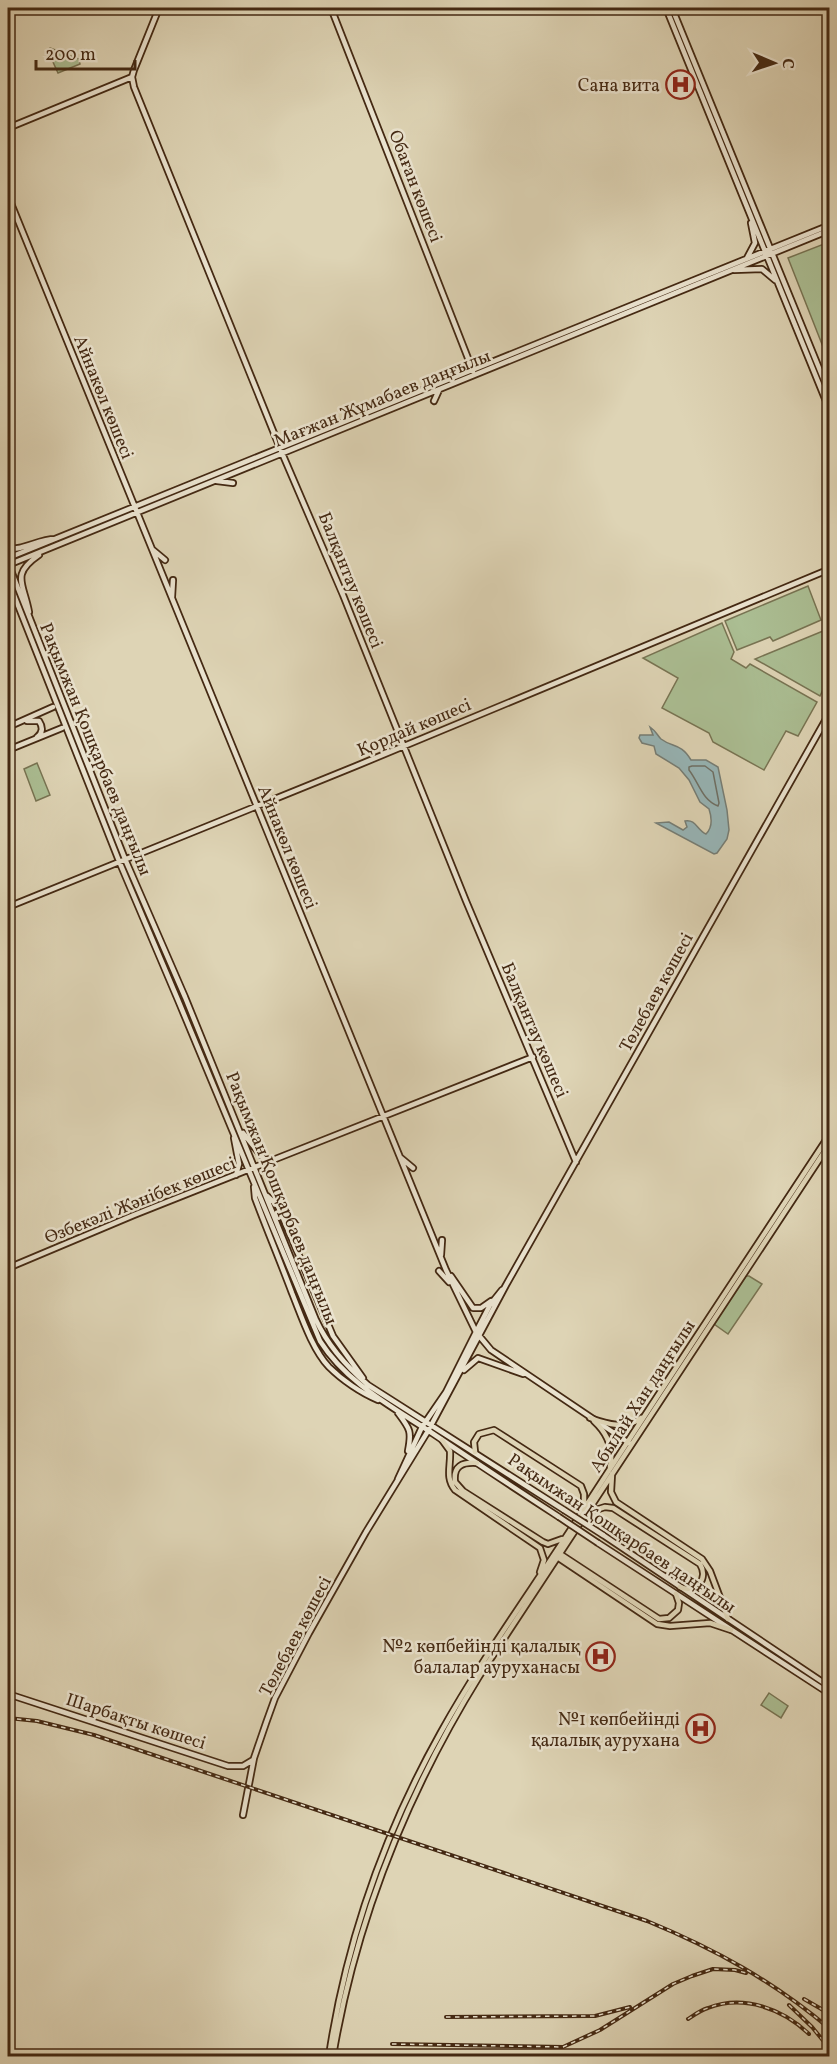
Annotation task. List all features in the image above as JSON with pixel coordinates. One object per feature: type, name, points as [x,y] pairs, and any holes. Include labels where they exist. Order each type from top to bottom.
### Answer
[{"type":"main road","points":[[8,128],[132,77],[159,8]]},
{"type":"main road","name":"Обаған көшесі","points":[[331,8],[474,372]]},
{"type":"main road","points":[[666,8],[751,217],[830,395]]},
{"type":"main road","points":[[672,8],[768,253],[777,282],[830,411]]},
{"type":"main road","name":"Балқантау көшесі","points":[[132,77],[141,105],[282,451],[576,1162]]},
{"type":"main road","name":"Айнакөл көшесі","points":[[8,196],[453,1286],[476,1332],[491,1350],[630,1443]]},
{"type":"main road","points":[[747,258],[755,243],[751,217]]},
{"type":"main road","name":"Мағжан Жұмабаев даңғылы","points":[[8,563],[58,540],[214,481],[374,410],[731,270],[830,225]]},
{"type":"main road","name":"Мағжан Жұмабаев даңғылы","points":[[15,559],[47,550],[136,510],[440,389],[474,372],[747,258],[768,253],[830,230]]},
{"type":"main road","points":[[731,270],[762,269],[777,282]]},
{"type":"main road","points":[[434,401],[440,389]]},
{"type":"main road","points":[[356,409],[374,410]]},
{"type":"main road","points":[[214,481],[233,483]]},
{"type":"main road","points":[[8,548],[17,549],[41,540],[58,540]]},
{"type":"main road","points":[[151,548],[165,560]]},
{"type":"main road","points":[[30,621],[21,574],[25,565],[47,550]]},
{"type":"main road","name":"Рақымжан Қошқарбаев даңғылы","points":[[8,563],[125,859],[239,1129],[254,1181],[320,1341],[344,1372],[386,1404],[424,1424],[431,1425],[475,1452],[830,1688]]},
{"type":"main road","name":"Қордай көшесі","points":[[10,906],[830,569]]},
{"type":"main road","name":"Рақымжан Қошқарбаев даңғылы","points":[[8,580],[119,861],[233,1132],[265,1193],[321,1330],[345,1364],[368,1385],[424,1424],[428,1431],[830,1694]]},
{"type":"main road","points":[[172,600],[173,580]]},
{"type":"main road","points":[[8,727],[53,707]]},
{"type":"main road","name":"Төлебаев көшесі","points":[[243,1815],[254,1758],[275,1698],[309,1633],[428,1431],[506,1285],[830,712]]},
{"type":"main road","points":[[18,723],[32,719],[39,721],[42,730],[40,735],[32,740]]},
{"type":"main road","points":[[8,750],[62,728]]},
{"type":"main road","points":[[8,893],[10,906]]},
{"type":"main road","name":"Өзбекәлі Жәнібек көшесі","points":[[8,1268],[134,1215],[533,1058]]},
{"type":"main road","points":[[239,1129],[264,1159],[276,1160]]},
{"type":"main road","points":[[233,1132],[239,1164],[236,1175]]},
{"type":"main road","name":"Абылай Хан даңғылы","points":[[630,1443],[646,1413],[830,1134]]},
{"type":"main road","name":"Абылай Хан даңғылы","points":[[478,1674],[830,1143]]},
{"type":"main road","points":[[400,1157],[413,1168]]},
{"type":"main road","points":[[265,1193],[278,1206],[333,1336],[368,1385]]},
{"type":"main road","points":[[441,1257],[442,1240]]},
{"type":"main road","points":[[446,1270],[473,1308],[482,1308],[498,1295]]},
{"type":"main road","points":[[439,1271],[453,1286]]},
{"type":"main road","name":"Төлебаев көшесі","points":[[398,1480],[424,1424],[446,1392],[476,1332],[506,1285]]},
{"type":"main road","points":[[452,1387],[468,1365],[478,1358],[485,1359],[495,1366],[527,1375]]},
{"type":"main road","points":[[394,1409],[407,1424],[411,1435],[406,1460]]},
{"type":"main road","points":[[590,1418],[605,1423],[626,1425],[635,1423],[646,1413]]},
{"type":"main road","points":[[590,1418],[601,1428],[612,1451],[611,1492],[616,1502],[702,1559],[710,1570],[728,1619]]},
{"type":"main road","points":[[475,1452],[474,1442],[478,1434],[494,1430],[581,1486],[585,1511],[605,1507],[613,1508],[700,1564],[704,1573],[698,1586],[689,1589],[680,1587]]},
{"type":"main road","points":[[442,1440],[450,1451],[448,1475],[450,1485],[454,1490],[540,1548],[544,1560],[538,1577]]},
{"type":"main road","points":[[477,1463],[464,1463],[458,1465],[455,1470],[455,1482],[463,1491],[548,1544],[558,1542],[568,1533]]},
{"type":"main road","name":"Абылай Хан даңғылы","points":[[478,1674],[538,1577],[585,1511]]},
{"type":"main road","points":[[558,1556],[659,1619],[669,1618],[678,1610],[679,1603],[676,1594]]},
{"type":"main road","points":[[558,1556],[657,1624],[670,1626],[710,1623],[730,1630]]},
{"type":"main road","points":[[331,2056],[351,1952],[388,1840],[421,1770],[478,1674]]},
{"type":"main road","name":"Шарбақты көшесі","points":[[8,1694],[228,1766],[243,1766],[254,1758]]},
{"type":"green space","points":[[50,48],[79,59],[80,64],[58,73],[48,51]]},
{"type":"green space","points":[[829,242],[829,362],[788,258]]},
{"type":"green space","points":[[808,586],[821,620],[773,641],[770,637],[737,650],[725,621]]},
{"type":"green space","points":[[722,623],[734,652],[731,659],[746,668],[750,664],[817,702],[798,736],[786,731],[764,770],[713,742],[709,733],[662,708],[678,678],[643,658]]},
{"type":"green space","points":[[823,631],[829,648],[830,664],[827,680],[820,696],[755,659]]},
{"type":"green space","points":[[37,763],[50,795],[36,801],[24,769]]},
{"type":"green space","points":[[746,1276],[762,1284],[728,1334],[714,1324]]},
{"type":"green space","points":[[769,1693],[788,1706],[781,1718],[761,1705]]},
{"type":"water","points":[[650,727],[665,742],[684,751],[691,760],[706,760],[718,767],[729,830],[727,839],[717,853],[714,854],[656,823],[669,822],[683,830],[687,827],[685,821],[689,821],[706,834],[711,825],[711,819],[709,809],[700,802],[689,780],[679,768],[656,754],[654,746],[642,743],[640,735],[653,735]]},
{"type":"railway","points":[[8,1718],[37,1721],[94,1735],[647,1921],[743,1968],[787,1996],[830,2029]]},
{"type":"railway","points":[[392,2044],[563,2047],[600,2030],[673,1984],[692,1976],[713,1969],[746,1973]]},
{"type":"railway","points":[[804,1999],[830,2014]]},
{"type":"railway","points":[[688,2019],[703,2010],[722,2004],[749,2003],[787,2017],[809,2034]]},
{"type":"railway","points":[[789,2005],[812,2027],[830,2049]]},
{"type":"railway","points":[[446,2017],[595,2016],[630,2007]]},
{"type":"place","name":"Сана вита","points":[[681,85]]},
{"type":"place","name":"№2 көпбейінді қалалық балалар ауруханасы","points":[[601,1656]]},
{"type":"place","name":"№1 көпбейінді қалалық аурухана","points":[[701,1729]]}]
